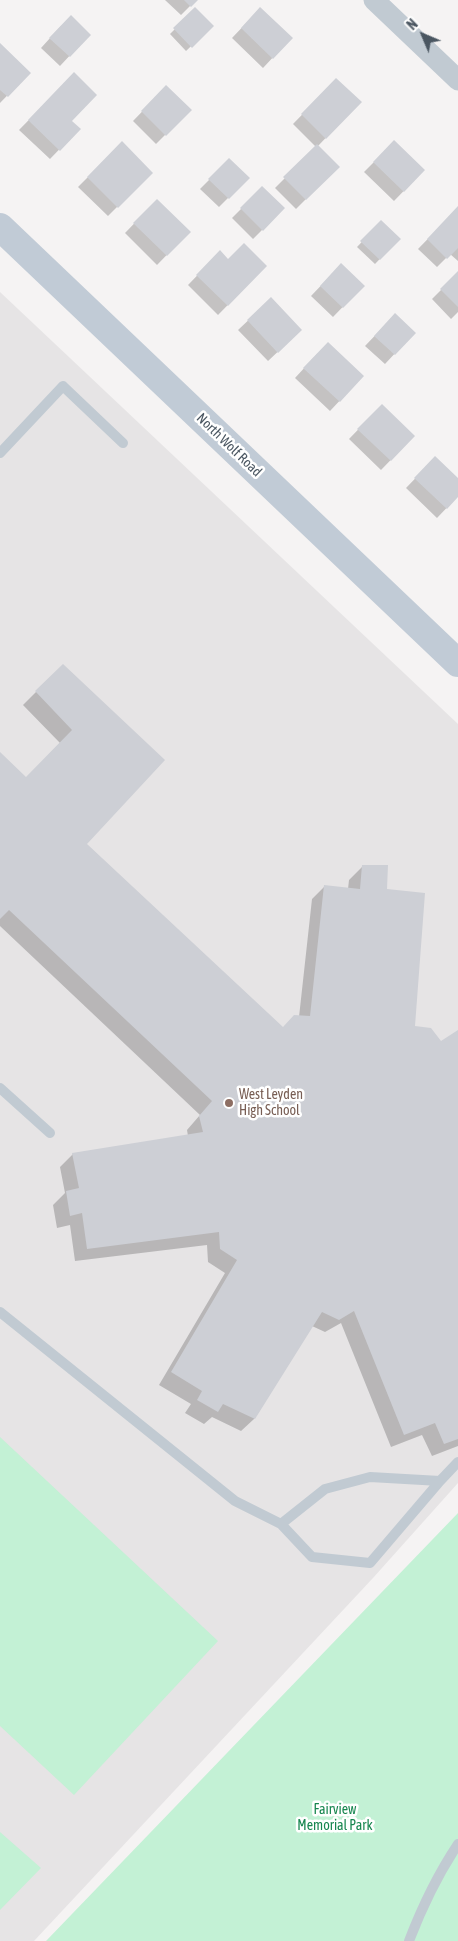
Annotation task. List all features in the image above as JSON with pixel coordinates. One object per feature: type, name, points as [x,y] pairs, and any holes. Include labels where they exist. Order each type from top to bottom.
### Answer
[{"type":"main road","name":"North Wolf Road","points":[[0,227],[458,663]]},
{"type":"street","points":[[374,0],[458,80]]},
{"type":"lane","points":[[0,453],[63,386],[123,443]]},
{"type":"lane","points":[[0,1088],[50,1133]]},
{"type":"lane","points":[[0,1312],[235,1502],[281,1524],[312,1557],[370,1563],[458,1462]]},
{"type":"lane","points":[[281,1524],[325,1489],[370,1477],[440,1481]]},
{"type":"lane","points":[[409,1941],[418,1918],[446,1863],[458,1844]]},
{"type":"shaded area","name":"West Leyden High School","points":[[0,292],[458,724],[458,1483],[373,1578],[34,1941],[0,1941]]},
{"type":"green space","points":[[0,1437],[218,1641],[74,1795],[0,1726]]},
{"type":"green space","name":"Fairview Memorial Park","points":[[458,1513],[458,1941],[46,1941]]},
{"type":"green space","points":[[0,1832],[41,1868],[0,1910]]},
{"type":"building","points":[[184,0],[198,0],[191,7]]},
{"type":"building","points":[[195,7],[214,26],[192,48],[173,28]]},
{"type":"building","points":[[260,7],[293,38],[273,59],[241,28]]},
{"type":"building","points":[[71,15],[91,35],[70,57],[49,38]]},
{"type":"building","points":[[0,43],[31,73],[8,97],[0,90]]},
{"type":"building","points":[[74,72],[97,95],[72,121],[81,129],[60,151],[28,120]]},
{"type":"building","points":[[336,78],[362,102],[326,139],[301,114]]},
{"type":"building","points":[[166,85],[192,110],[166,136],[141,111]]},
{"type":"building","points":[[394,140],[425,170],[404,192],[373,162]]},
{"type":"building","points":[[122,141],[153,173],[118,208],[87,177]]},
{"type":"building","points":[[317,144],[340,167],[306,200],[283,177]]},
{"type":"building","points":[[229,158],[250,178],[229,199],[208,179]]},
{"type":"building","points":[[262,186],[285,208],[263,231],[240,208]]},
{"type":"building","points":[[157,199],[191,232],[167,256],[133,223]]},
{"type":"building","points":[[458,206],[458,248],[447,259],[427,239]]},
{"type":"building","points":[[381,220],[401,239],[380,260],[360,241]]},
{"type":"building","points":[[244,243],[267,266],[228,306],[196,275],[220,250],[228,259]]},
{"type":"building","points":[[341,263],[365,286],[343,308],[320,286]]},
{"type":"building","points":[[458,271],[458,307],[440,289]]},
{"type":"building","points":[[271,297],[302,330],[278,353],[247,320]]},
{"type":"building","points":[[395,313],[416,333],[395,355],[374,336]]},
{"type":"building","points":[[328,342],[364,376],[340,402],[303,368]]},
{"type":"building","points":[[382,404],[415,436],[391,461],[357,429]]},
{"type":"building","points":[[435,456],[458,478],[458,497],[447,509],[414,478]]},
{"type":"building","points":[[63,664],[165,760],[87,844],[283,1027],[294,1015],[310,1016],[324,885],[360,889],[362,865],[388,865],[387,889],[425,893],[415,1026],[431,1028],[441,1041],[458,1030],[458,1439],[444,1444],[435,1423],[404,1435],[354,1311],[339,1320],[322,1312],[255,1419],[223,1404],[218,1412],[197,1400],[202,1391],[171,1372],[237,1260],[220,1249],[219,1232],[87,1249],[82,1213],[70,1216],[66,1191],[79,1188],[72,1153],[203,1132],[199,1116],[212,1101],[9,910],[0,919],[0,752],[26,777],[72,730],[35,691]]},
{"type":"place","name":"West Leyden High School","points":[[229,1103]]}]
